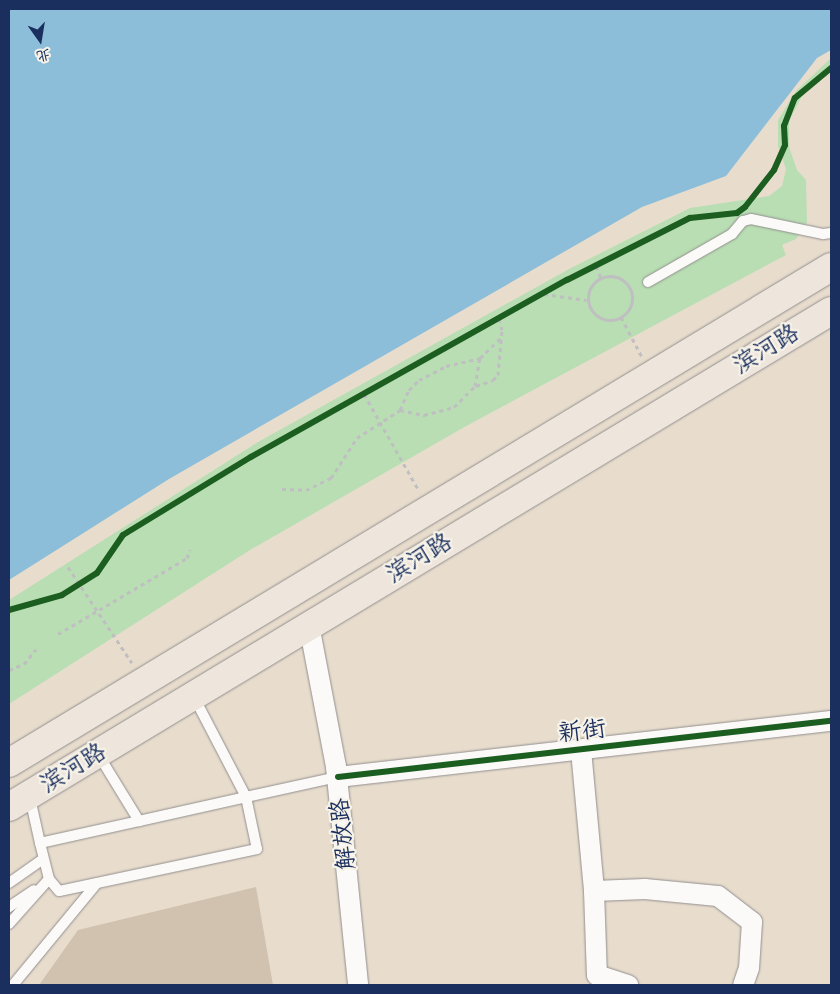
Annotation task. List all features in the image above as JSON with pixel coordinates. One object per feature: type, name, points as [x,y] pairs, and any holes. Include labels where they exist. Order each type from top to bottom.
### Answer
[{"type":"main road","name":"滨河路","points":[[9,763],[429,507],[831,267]]},
{"type":"main road","name":"滨河路","points":[[19,801],[831,311]]},
{"type":"street","name":"解放路","points":[[309,625],[338,778],[358,985]]},
{"type":"street","name":"新街","points":[[338,778],[831,721]]},
{"type":"street","points":[[582,750],[594,891],[597,974],[628,985]]},
{"type":"street","points":[[594,891],[646,889],[718,896],[752,922],[749,968],[743,985]]},
{"type":"lane","points":[[648,282],[732,234],[743,221],[751,219],[823,234],[831,233]]},
{"type":"lane","points":[[19,801],[40,843],[49,879],[59,891],[257,849],[246,798],[193,695]]},
{"type":"lane","points":[[97,754],[139,820]]},
{"type":"lane","points":[[40,843],[338,778]]},
{"type":"lane","points":[[9,883],[44,859]]},
{"type":"lane","points":[[9,907],[49,879]]},
{"type":"lane","points":[[9,924],[49,879]]},
{"type":"lane","points":[[13,985],[97,883]]},
{"type":"path","points":[[589,270],[605,262]]},
{"type":"path","points":[[596,266],[601,278]]},
{"type":"path","points":[[601,278],[622,280],[631,291],[631,306],[621,318],[599,318],[593,314],[587,300],[591,286],[601,278]]},
{"type":"path","points":[[536,298],[560,285]]},
{"type":"path","points":[[544,294],[587,300]]},
{"type":"path","points":[[491,323],[507,314]]},
{"type":"path","points":[[400,410],[424,415],[438,413],[454,407],[475,386],[493,380],[498,375],[502,338],[499,318]]},
{"type":"path","points":[[621,318],[633,339]]},
{"type":"path","points":[[282,488],[306,490],[331,478],[357,438],[400,410],[409,390],[419,380],[446,366],[480,358],[502,338]]},
{"type":"path","points":[[475,386],[480,358]]},
{"type":"path","points":[[356,398],[373,389]]},
{"type":"path","points":[[364,394],[429,507]]},
{"type":"path","points":[[58,634],[187,558],[190,550]]},
{"type":"path","points":[[68,567],[144,681]]},
{"type":"path","points":[[9,671],[24,664],[36,649]]},
{"type":"green space","points":[[831,58],[831,71],[804,92],[789,121],[789,147],[797,170],[806,180],[807,222],[796,239],[782,245],[786,255],[468,425],[250,550],[9,704],[9,600],[258,442],[569,269],[690,208],[769,196],[782,186],[786,169],[778,146],[778,120],[796,91]]},
{"type":"water","points":[[9,9],[831,9],[831,50],[817,58],[726,176],[642,207],[169,479],[9,580]]},
{"type":"building","points":[[256,887],[273,985],[39,985],[78,930]]},
{"type":"cycle path","points":[[9,610],[62,595],[97,573],[123,535],[251,457],[567,280],[690,218],[737,213],[745,207],[774,170],[785,145],[784,126],[795,98],[831,68]]},
{"type":"cycle path","points":[[338,777],[831,721]]}]
